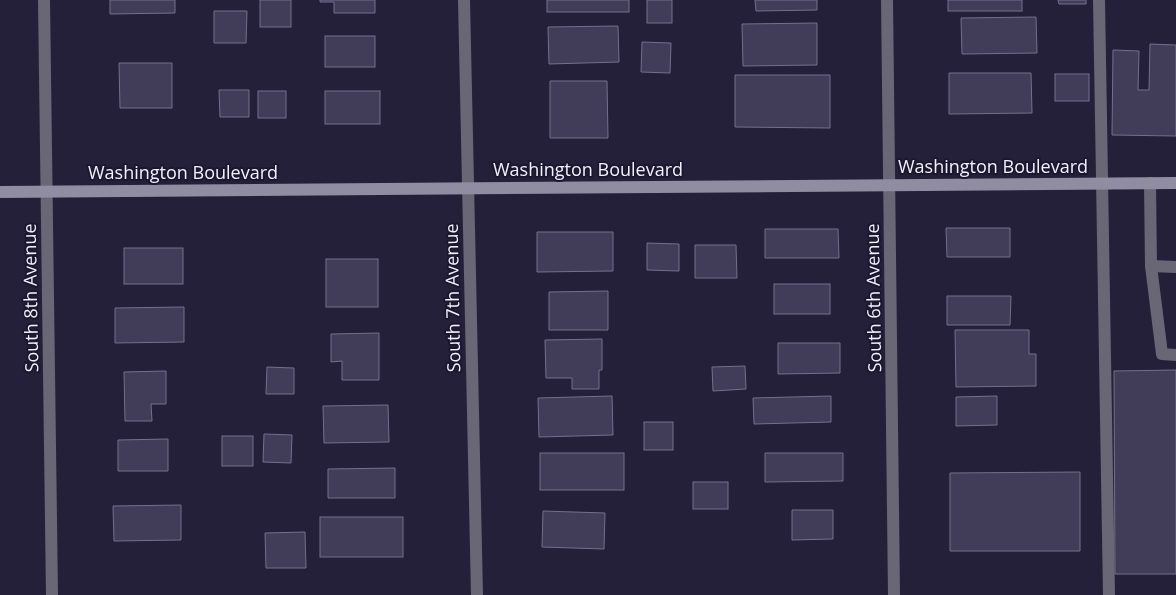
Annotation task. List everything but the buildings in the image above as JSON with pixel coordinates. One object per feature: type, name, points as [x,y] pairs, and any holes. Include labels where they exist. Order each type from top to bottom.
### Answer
[{"type":"street","name":"South 8th Avenue","points":[[44,0],[52,595]]},
{"type":"street","name":"South 7th Avenue","points":[[464,0],[477,595]]},
{"type":"street","name":"South 6th Avenue","points":[[887,0],[894,595]]},
{"type":"street","points":[[1099,0],[1109,595]]},
{"type":"street","points":[[1150,183],[1151,266],[1162,354],[1176,355]]},
{"type":"street","name":"Washington Boulevard","points":[[0,192],[1176,183]]},
{"type":"street","points":[[1151,266],[1176,267]]}]
